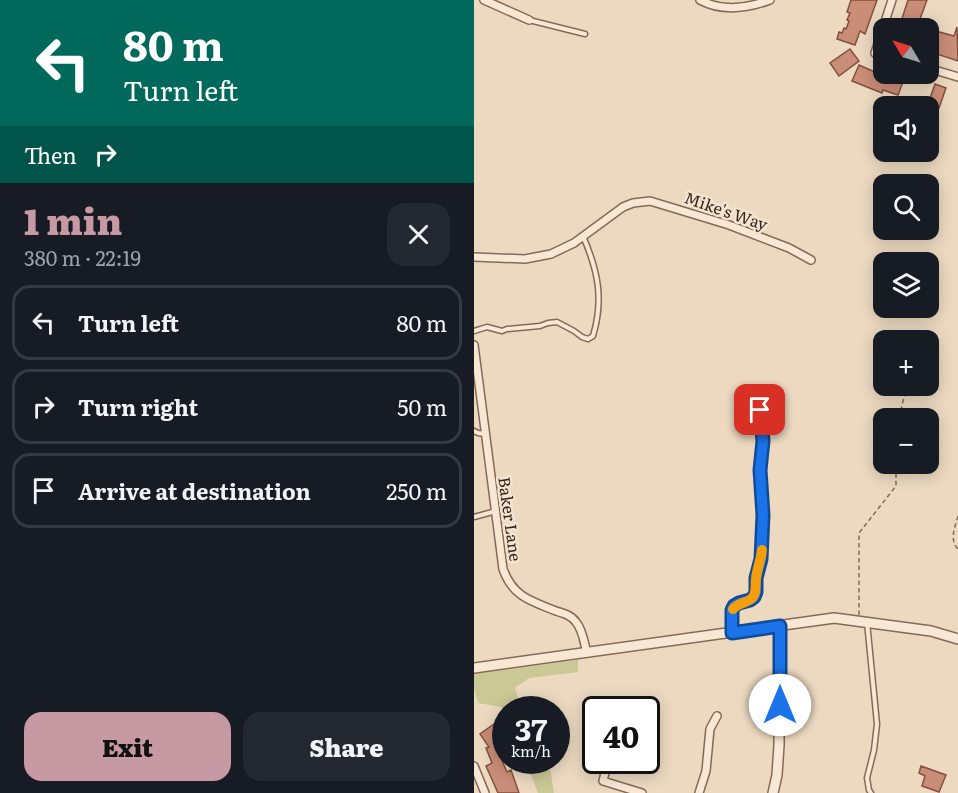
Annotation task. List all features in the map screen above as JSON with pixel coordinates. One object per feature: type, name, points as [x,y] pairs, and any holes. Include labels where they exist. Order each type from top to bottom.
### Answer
[{"type":"street","points":[[484,0],[530,20]]},
{"type":"street","points":[[700,0],[726,7],[744,7],[770,0]]},
{"type":"street","points":[[886,18],[892,0]]},
{"type":"street","points":[[939,71],[958,77]]},
{"type":"street","name":"Mike's Way","points":[[583,236],[628,205],[639,201],[656,201],[729,225],[789,248],[811,260]]},
{"type":"street","points":[[474,257],[517,260],[542,257],[567,248],[583,236]]},
{"type":"street","name":"Baker Lane","points":[[474,345],[503,569],[510,585],[527,600],[572,618],[580,628],[587,653]]},
{"type":"street","points":[[474,668],[826,618],[842,618],[931,631],[958,639]]},
{"type":"street","points":[[773,793],[779,746],[780,626]]},
{"type":"street","points":[[699,793],[706,771],[710,729],[717,716]]},
{"type":"street","points":[[474,766],[485,793]]},
{"type":"street","points":[[605,774],[603,781],[642,793]]},
{"type":"lane","points":[[530,20],[585,34]]},
{"type":"lane","points":[[474,331],[487,327],[502,331],[557,322],[582,338],[588,339],[593,336],[598,315],[598,282],[583,236]]},
{"type":"lane","points":[[732,633],[732,610],[739,603],[754,597],[761,559],[763,515],[760,470],[763,441],[760,410]]},
{"type":"lane","points":[[474,430],[486,434]]},
{"type":"lane","points":[[474,517],[496,511]]},
{"type":"lane","points":[[863,621],[877,724],[867,778],[871,793]]},
{"type":"path","points":[[863,621],[859,533],[896,486],[896,474]]},
{"type":"path","points":[[958,516],[953,536],[954,545],[958,549]]},
{"type":"shaded area","points":[[578,660],[578,672],[529,678],[515,688],[517,696],[492,696],[492,705],[478,703],[474,688],[474,674]]},
{"type":"shaded area","points":[[531,774],[551,774],[554,793],[538,793]]},
{"type":"building","points":[[851,0],[877,0],[865,34],[860,31],[855,45],[837,39],[839,32],[842,33],[844,28],[846,29],[849,21],[847,20],[850,13],[847,12]]},
{"type":"building","points":[[908,0],[927,0],[920,18],[902,18]]},
{"type":"building","points":[[957,27],[958,61],[939,55],[939,32],[954,36]]},
{"type":"building","points":[[850,49],[859,61],[839,76],[830,63]]},
{"type":"building","points":[[859,65],[873,71],[873,84],[902,84],[898,95],[883,90],[882,93],[852,81]]},
{"type":"building","points":[[935,84],[946,88],[939,108],[939,96],[931,96]]},
{"type":"building","points":[[492,725],[492,763],[486,748],[489,747],[480,734]]},
{"type":"building","points":[[492,763],[492,774],[512,774],[519,793],[498,793],[486,766]]},
{"type":"building","points":[[921,766],[946,775],[939,792],[922,786],[925,776],[919,773]]},
{"type":"slow traffic","points":[[733,609],[739,603],[754,597],[762,550]]},
{"type":"route","points":[[760,410],[763,441],[760,470],[763,515],[761,559],[754,597],[739,603],[732,610],[732,633],[780,626],[780,705]]}]
